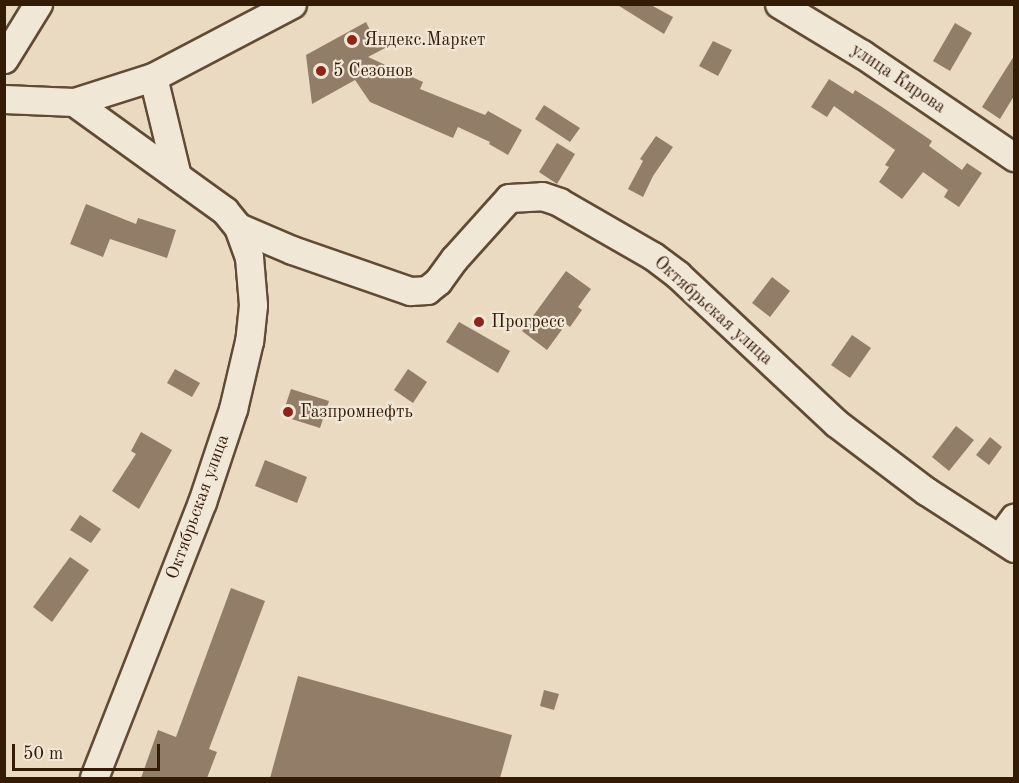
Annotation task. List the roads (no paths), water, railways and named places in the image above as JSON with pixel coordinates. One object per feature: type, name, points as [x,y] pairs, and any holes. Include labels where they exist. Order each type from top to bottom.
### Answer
[{"type":"street","points":[[4,59],[38,4]]},
{"type":"street","points":[[4,99],[74,102],[153,77],[292,4]]},
{"type":"street","name":"улица Кирова","points":[[779,4],[862,54],[1014,157]]},
{"type":"street","points":[[153,77],[177,176]]},
{"type":"street","name":"Октябрьская улица","points":[[74,102],[225,211],[238,227],[249,257],[253,305],[249,342],[233,409],[202,502],[94,778]]},
{"type":"street","name":"Октябрьская улица","points":[[238,227],[292,250],[410,291],[427,290],[438,281],[454,259],[509,198],[542,196],[559,202],[653,256],[678,275],[836,423],[926,491],[1009,534]]},
{"type":"place","name":"Яндекс.Маркет","points":[[352,40]]},
{"type":"place","name":"5 Сезонов","points":[[321,71]]},
{"type":"place","name":"Прогресс","points":[[479,322]]},
{"type":"place","name":"Газпромнефть","points":[[288,412]]}]
